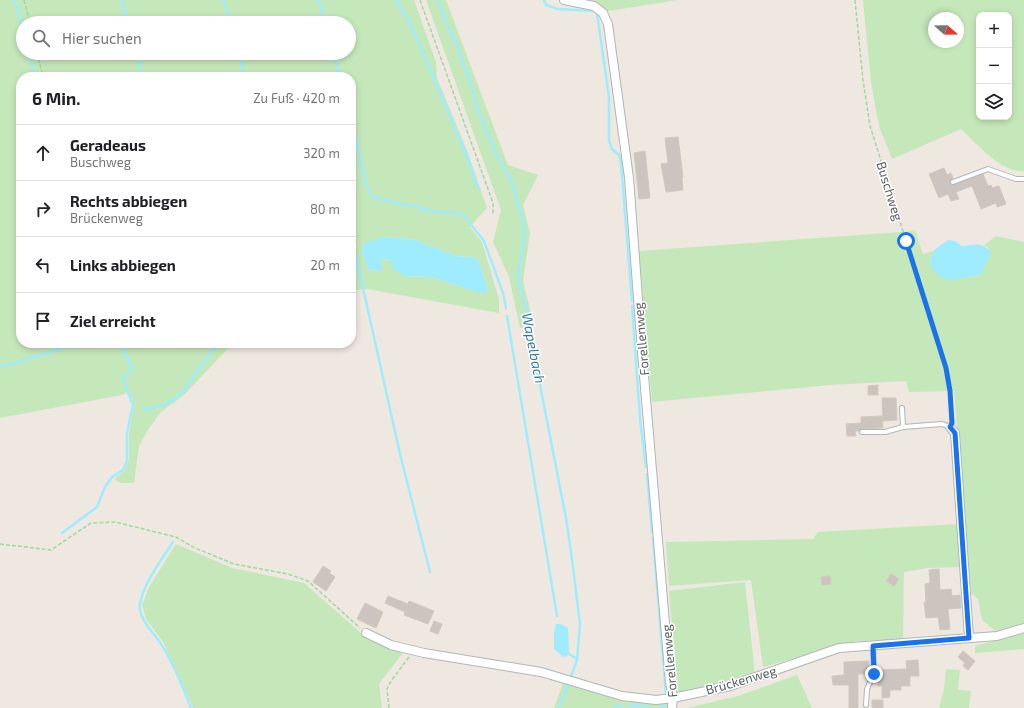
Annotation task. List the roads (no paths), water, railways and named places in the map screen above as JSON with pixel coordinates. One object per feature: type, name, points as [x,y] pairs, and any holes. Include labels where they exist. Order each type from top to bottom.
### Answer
[{"type":"street","name":"Forellenweg","points":[[564,0],[594,6],[603,13],[608,24],[629,178],[670,682],[674,698],[672,708]]},
{"type":"street","points":[[950,427],[955,433],[969,638]]},
{"type":"street","name":"Brückenweg","points":[[366,633],[391,645],[424,653],[541,672],[622,696],[656,700],[674,698],[730,686],[839,648],[997,636],[1024,628]]},
{"type":"lane","points":[[953,182],[988,169],[1016,179],[1024,179]]},
{"type":"lane","points":[[902,408],[903,427]]},
{"type":"lane","points":[[862,432],[886,432],[903,427],[942,424],[950,427]]},
{"type":"lane","points":[[866,705],[867,689],[874,674],[873,646]]},
{"type":"water","points":[[386,237],[415,240],[456,256],[477,259],[488,290],[486,293],[477,292],[431,277],[404,276],[393,269],[390,259],[381,260],[382,269],[380,272],[368,269],[362,253],[364,243]]},
{"type":"water","points":[[948,240],[955,241],[962,246],[982,245],[988,249],[991,253],[981,275],[951,279],[939,275],[934,270],[929,262],[933,251]]},
{"type":"water","points":[[556,624],[561,624],[568,628],[569,652],[567,656],[563,657],[554,649],[554,633]]},
{"type":"waterway","points":[[15,0],[19,16]]},
{"type":"waterway","points":[[122,0],[126,16]]},
{"type":"waterway","points":[[224,0],[229,16]]},
{"type":"waterway","points":[[319,0],[323,16]]},
{"type":"waterway","points":[[396,0],[412,27],[466,154],[478,189]]},
{"type":"waterway","name":"Wapelbach","points":[[438,0],[449,31],[456,43],[478,110],[495,152],[512,182],[525,230],[518,280],[528,314],[531,339],[566,518],[580,624],[577,660],[559,708]]},
{"type":"waterway","points":[[544,0],[546,5],[558,9],[593,11],[597,13],[609,97],[609,141],[612,149],[619,155],[621,163],[632,301]]},
{"type":"waterway","points":[[31,60],[34,72]]},
{"type":"waterway","points":[[138,60],[142,72]]},
{"type":"waterway","points":[[241,60],[244,72]]},
{"type":"waterway","points":[[336,60],[339,72]]},
{"type":"waterway","points":[[356,139],[366,186],[370,193],[376,198],[437,212],[459,213],[465,217],[484,241],[503,293],[506,308]]},
{"type":"waterway","points":[[356,256],[400,454],[430,572]]},
{"type":"waterway","points":[[632,306],[640,419],[646,467]]},
{"type":"waterway","points":[[507,316],[557,616]]},
{"type":"waterway","points":[[0,366],[8,365],[63,348]]},
{"type":"waterway","points":[[62,533],[97,507],[105,487],[112,477],[123,470],[127,461],[127,433],[133,405],[123,378],[131,371],[132,366],[124,353],[124,348]]},
{"type":"waterway","points":[[143,408],[148,409],[160,406],[174,400],[184,390],[214,348]]},
{"type":"waterway","points":[[647,474],[652,532]]},
{"type":"waterway","points":[[653,538],[666,694]]},
{"type":"waterway","points":[[173,542],[145,588],[140,609],[146,624],[169,657],[191,708]]},
{"type":"waterway","points":[[566,652],[577,659]]},
{"type":"waterway","points":[[660,708],[663,708],[665,704]]},
{"type":"waterway","points":[[629,705],[651,708]]},
{"type":"waterway","points":[[612,708],[622,706]]}]
